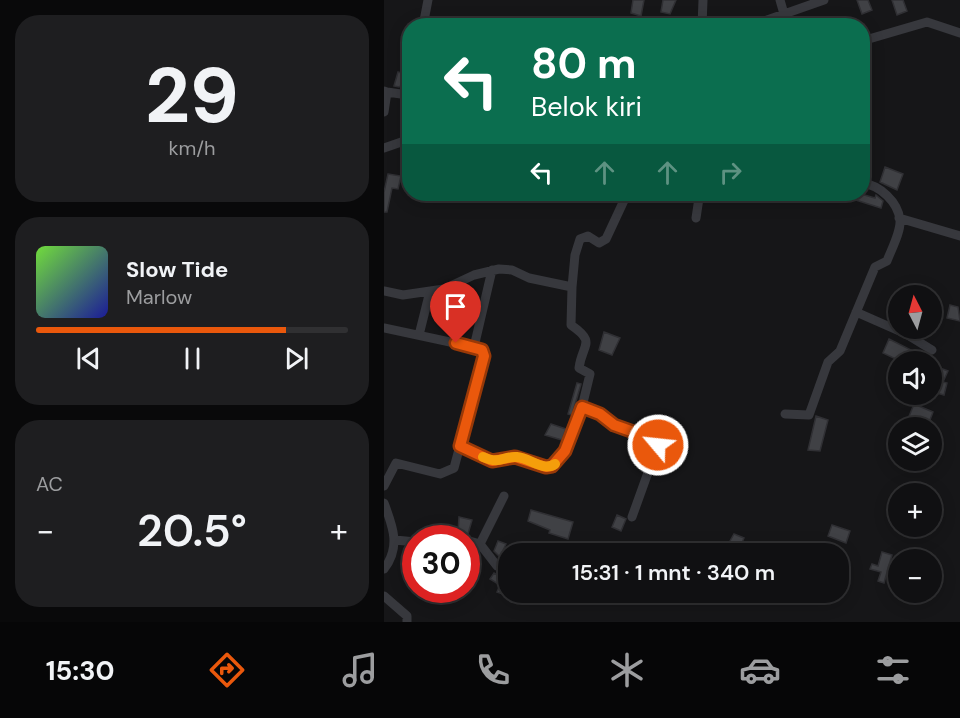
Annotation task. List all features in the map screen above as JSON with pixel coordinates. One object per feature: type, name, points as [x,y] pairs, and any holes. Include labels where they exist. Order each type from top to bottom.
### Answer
[{"type":"street","points":[[425,18],[428,0]]},
{"type":"street","points":[[702,18],[703,0]]},
{"type":"street","points":[[780,0],[782,18]]},
{"type":"street","points":[[784,18],[824,0]]},
{"type":"street","points":[[870,39],[927,22],[960,33]]},
{"type":"street","points":[[384,112],[385,92],[402,93]]},
{"type":"street","points":[[384,148],[402,142]]},
{"type":"street","points":[[785,414],[809,415],[828,362],[840,351],[874,267],[887,261],[900,222],[889,198],[880,189],[870,186]]},
{"type":"street","points":[[460,446],[492,461],[515,457],[546,467],[552,466],[565,451],[582,407],[590,375],[579,368],[586,340],[585,334],[570,322],[575,255],[580,239],[588,236],[599,243],[606,239],[624,201]]},
{"type":"street","points":[[696,218],[699,201]]},
{"type":"street","points":[[899,218],[960,236]]},
{"type":"street","points":[[384,291],[403,295],[444,289],[492,270],[512,270],[529,278],[572,287]]},
{"type":"street","points":[[474,347],[492,270]]},
{"type":"street","points":[[419,335],[430,291]]},
{"type":"street","points":[[856,312],[906,334],[932,350]]},
{"type":"street","points":[[384,328],[474,347],[482,350],[484,356],[454,468],[450,471],[435,473],[396,463],[384,486]]},
{"type":"street","points":[[582,407],[600,414],[614,425],[659,442],[632,517]]},
{"type":"street","points":[[496,567],[480,544],[504,496]]},
{"type":"street","points":[[384,503],[395,540],[391,559],[384,569]]},
{"type":"street","points":[[395,540],[402,541]]},
{"type":"street","points":[[384,596],[407,616],[407,622]]},
{"type":"building","points":[[633,0],[644,0],[641,16],[631,13]]},
{"type":"building","points":[[663,0],[676,0],[670,14],[661,12]]},
{"type":"building","points":[[857,0],[868,0],[872,10],[862,14]]},
{"type":"building","points":[[892,0],[903,0],[907,11],[897,15]]},
{"type":"building","points":[[398,72],[402,73],[402,85],[394,86]]},
{"type":"building","points":[[885,167],[903,174],[897,190],[880,182]]},
{"type":"building","points":[[388,174],[401,176],[398,189],[392,188],[387,212],[384,212],[384,192]]},
{"type":"building","points":[[876,195],[883,201],[881,208],[859,201],[870,201],[870,197],[875,198]]},
{"type":"building","points":[[950,305],[958,307],[960,321],[947,318]]},
{"type":"building","points":[[604,332],[620,338],[612,355],[599,350]]},
{"type":"building","points":[[889,339],[913,351],[888,351],[888,355],[883,353]]},
{"type":"building","points":[[942,369],[948,371],[943,382],[947,383],[944,395],[942,394]]},
{"type":"building","points":[[577,383],[581,384],[572,415],[568,414]]},
{"type":"building","points":[[914,405],[933,412],[931,417],[909,417]]},
{"type":"building","points":[[816,416],[828,420],[820,451],[808,450]]},
{"type":"building","points":[[551,424],[566,429],[562,440],[545,435]]},
{"type":"building","points":[[531,510],[573,522],[568,539],[549,533],[550,530],[528,521]]},
{"type":"building","points":[[617,515],[626,519],[621,531],[612,527]]},
{"type":"building","points":[[459,517],[472,520],[471,525],[458,525]]},
{"type":"building","points":[[832,525],[850,531],[846,543],[828,536]]},
{"type":"building","points":[[734,534],[744,538],[742,543],[730,541]]},
{"type":"building","points":[[498,541],[503,543],[498,543],[498,555],[494,551]]},
{"type":"building","points":[[882,552],[888,554],[888,569],[884,583],[878,581],[881,572],[870,569],[872,564],[878,566]]},
{"type":"building","points":[[494,573],[498,575],[498,584],[490,579]]},
{"type":"slow traffic","points":[[483,457],[497,462],[515,457],[546,467],[555,464]]},
{"type":"route","points":[[456,343],[478,348],[484,353],[460,446],[492,461],[515,457],[546,467],[552,466],[565,451],[582,407],[600,414],[614,425],[656,440],[659,442],[658,445]]}]
